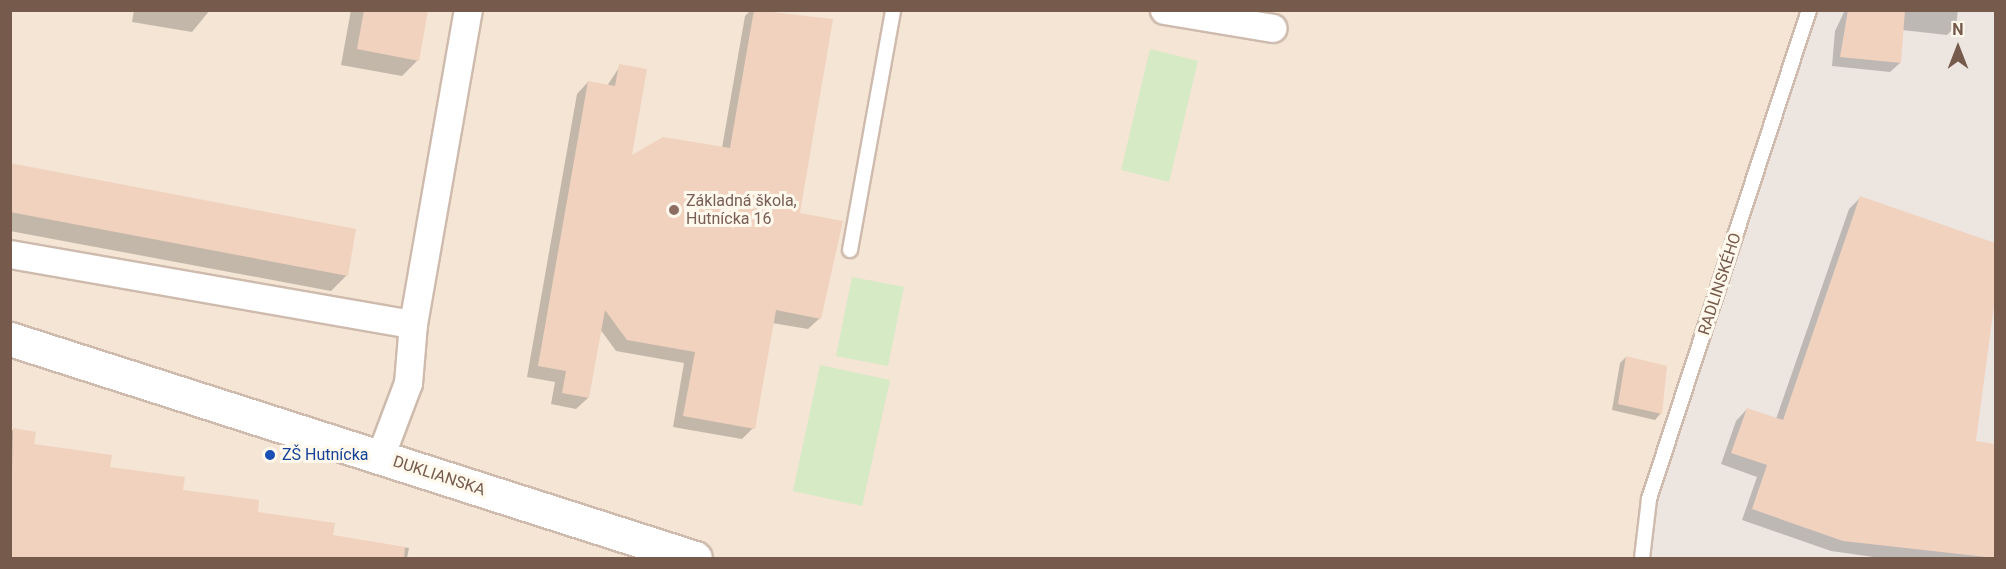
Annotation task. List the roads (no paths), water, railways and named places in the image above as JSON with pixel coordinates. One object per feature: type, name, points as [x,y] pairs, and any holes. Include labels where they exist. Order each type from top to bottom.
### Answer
[{"type":"main road","name":"DUKLIANSKA","points":[[10,339],[695,558]]},
{"type":"street","points":[[381,458],[408,383],[413,324],[468,10]]},
{"type":"street","points":[[1164,10],[1273,28]]},
{"type":"street","points":[[10,254],[413,324]]},
{"type":"lane","points":[[850,250],[892,10]]},
{"type":"lane","name":"RADLINSKÉHO","points":[[1642,558],[1649,500],[1809,10]]},
{"type":"place","name":"Základná škola, Hutnícka 16","points":[[674,210]]},
{"type":"place","name":"ZŠ Hutnícka","points":[[270,455]]}]
